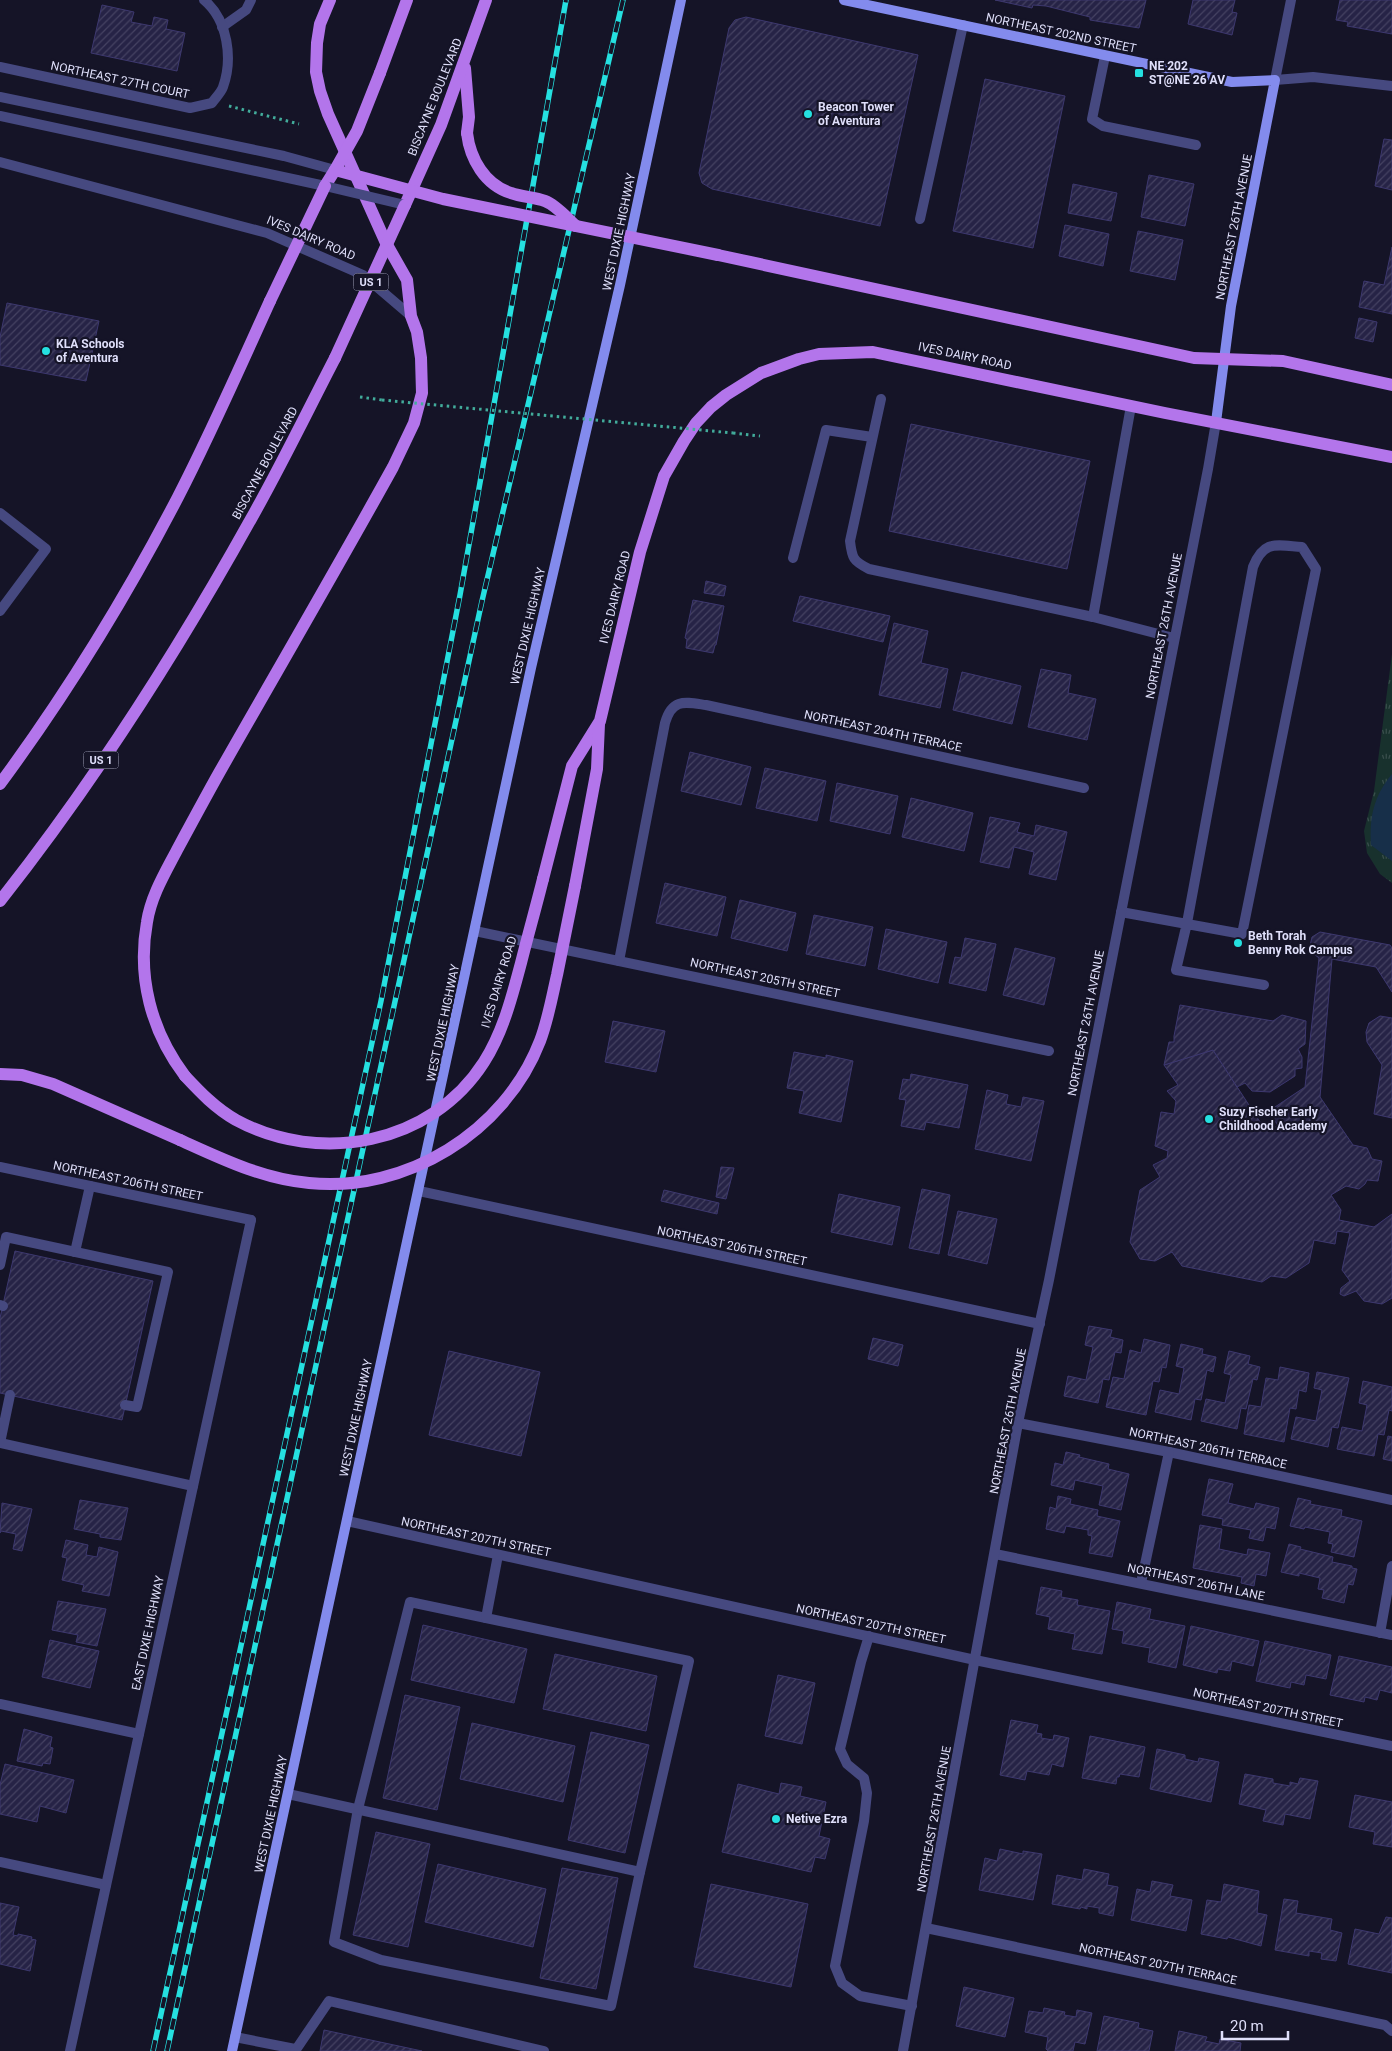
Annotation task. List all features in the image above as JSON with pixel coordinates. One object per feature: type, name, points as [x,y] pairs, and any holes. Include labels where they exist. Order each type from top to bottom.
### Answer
[{"type":"main road","points":[[330,0],[320,24],[316,43],[316,66],[320,91],[328,114],[386,243],[406,280],[411,316]]},
{"type":"main road","points":[[0,784],[75,675],[141,566],[200,453],[325,186],[357,132],[407,0]]},
{"type":"main road","name":"BISCAYNE BOULEVARD","points":[[0,901],[78,795],[170,656],[252,518],[335,358],[405,205],[441,125],[486,0]]},
{"type":"main road","name":"WEST DIXIE HIGHWAY","points":[[232,2051],[531,668],[620,285],[681,0]]},
{"type":"main road","name":"NORTHEAST 202ND STREET","points":[[844,0],[1232,82],[1275,80]]},
{"type":"main road","points":[[464,64],[469,117],[466,134],[468,147],[482,173],[510,193],[546,202],[578,227]]},
{"type":"main road","name":"NORTHEAST 26TH AVENUE","points":[[1216,422],[1231,306],[1275,80]]},
{"type":"main road","points":[[335,170],[411,191],[1194,358],[1283,361],[1392,385]]},
{"type":"main road","name":"IVES DAIRY ROAD","points":[[411,316],[417,332],[422,358],[422,393],[414,423],[356,534],[202,803],[157,888],[147,921],[143,962],[148,1001],[168,1052],[184,1076],[205,1098],[234,1119],[265,1133],[298,1142],[334,1145],[352,1144],[387,1135],[419,1121],[448,1101],[484,1062],[501,1029],[513,992],[572,766],[600,721],[642,545],[664,476],[674,456],[696,423],[711,408],[744,383],[780,365],[813,355],[839,352],[873,352],[1131,406],[1392,456]]},
{"type":"main road","points":[[0,1074],[22,1075],[53,1084],[237,1166],[279,1179],[309,1184],[337,1184],[386,1178],[411,1169],[450,1149],[487,1120],[504,1101],[530,1062],[540,1042],[550,1005],[575,886],[596,769],[600,721]]},
{"type":"street","name":"NORTHEAST 27TH COURT","points":[[0,67],[190,108],[212,103],[222,88],[229,56],[222,26],[209,4],[204,0]]},
{"type":"street","points":[[222,26],[246,10],[251,0]]},
{"type":"street","name":"NORTHEAST 26TH AVENUE","points":[[1275,80],[1291,0]]},
{"type":"street","points":[[920,220],[963,25]]},
{"type":"street","points":[[1105,56],[1092,119],[1103,126],[1196,145]]},
{"type":"street","name":"NORTHEAST 202ND STREET","points":[[1275,80],[1313,78],[1392,86]]},
{"type":"street","points":[[0,97],[229,144],[335,170]]},
{"type":"street","points":[[0,116],[405,205]]},
{"type":"street","name":"IVES DAIRY ROAD","points":[[0,162],[267,234],[363,275],[411,316]]},
{"type":"street","points":[[881,399],[850,541],[851,555],[858,563],[869,569],[1093,617],[1174,638]]},
{"type":"street","points":[[1093,617],[1131,406]]},
{"type":"street","name":"NORTHEAST 26TH AVENUE","points":[[903,2051],[996,1554],[1018,1423],[1040,1324],[1216,422]]},
{"type":"street","points":[[793,558],[826,430],[872,437]]},
{"type":"street","points":[[0,514],[46,549],[0,611]]},
{"type":"street","points":[[1121,912],[1187,923],[1242,934],[1316,569],[1302,547],[1273,545],[1259,553],[1253,568],[1187,923],[1176,970],[1264,985]]},
{"type":"street","name":"NORTHEAST 204TH TERRACE","points":[[619,961],[665,723],[675,704],[681,702],[706,705],[1084,788]]},
{"type":"street","name":"NORTHEAST 205TH STREET","points":[[474,931],[1049,1050]]},
{"type":"street","name":"NORTHEAST 206TH STREET","points":[[0,1167],[251,1220]]},
{"type":"street","points":[[75,1252],[90,1186]]},
{"type":"street","name":"NORTHEAST 206TH STREET","points":[[419,1191],[1040,1324]]},
{"type":"street","name":"EAST DIXIE HIGHWAY","points":[[70,2051],[251,1220]]},
{"type":"street","points":[[0,1265],[6,1237],[168,1272],[137,1407],[125,1405]]},
{"type":"street","points":[[10,1395],[0,1443],[193,1486]]},
{"type":"street","name":"NORTHEAST 206TH TERRACE","points":[[1018,1423],[1169,1452],[1392,1500]]},
{"type":"street","points":[[1141,1582],[1169,1452]]},
{"type":"street","name":"NORTHEAST 207TH STREET","points":[[346,1522],[975,1660],[1392,1746]]},
{"type":"street","name":"NORTHEAST 206TH LANE","points":[[996,1554],[1141,1582],[1392,1636]]},
{"type":"street","points":[[486,1618],[498,1555]]},
{"type":"street","points":[[1380,1633],[1392,1566]]},
{"type":"street","points":[[410,1602],[486,1618],[689,1661],[611,2006],[381,1960],[334,1942],[358,1810],[410,1602]]},
{"type":"street","points":[[869,1636],[840,1749],[847,1764],[864,1778],[867,1793],[864,1821],[835,1966],[842,1983],[860,1996],[912,2006]]},
{"type":"street","points":[[0,1704],[139,1734]]},
{"type":"street","points":[[288,1794],[640,1872]]},
{"type":"street","points":[[0,1862],[106,1885]]},
{"type":"street","name":"NORTHEAST 207TH TERRACE","points":[[926,1928],[1388,2028]]},
{"type":"street","points":[[235,2037],[295,2050],[329,2001],[544,2051]]},
{"type":"path","points":[[237,108],[299,124]]},
{"type":"path","points":[[360,397],[760,436]]},
{"type":"green space","points":[[1392,654],[1392,883],[1380,874],[1367,853],[1364,831],[1374,791]]},
{"type":"water","points":[[1392,774],[1392,861],[1371,845],[1371,825],[1377,798]]},
{"type":"building","points":[[995,0],[1146,0],[1139,28],[1090,20],[1090,17],[1046,6],[1033,5],[1032,8]]},
{"type":"building","points":[[1193,0],[1235,0],[1232,12],[1237,13],[1232,35],[1188,24]]},
{"type":"building","points":[[1340,0],[1392,0],[1392,34],[1347,26],[1348,22],[1336,20]]},
{"type":"building","points":[[102,5],[134,12],[131,22],[152,26],[154,17],[168,20],[166,29],[185,33],[177,71],[91,53]]},
{"type":"building","name":"Beacon Tower of Aventura","points":[[746,17],[918,55],[880,226],[712,189],[702,183],[699,173],[729,28],[735,20]]},
{"type":"building","points":[[985,79],[1065,96],[1033,248],[953,231]]},
{"type":"building","points":[[1384,139],[1392,140],[1392,190],[1375,186]]},
{"type":"building","points":[[1149,175],[1194,184],[1185,226],[1141,217]]},
{"type":"building","points":[[1073,184],[1117,193],[1111,221],[1068,213]]},
{"type":"building","points":[[1065,225],[1109,234],[1103,266],[1059,256]]},
{"type":"building","points":[[1138,231],[1183,240],[1175,280],[1130,271]]},
{"type":"building","points":[[1392,247],[1392,314],[1359,307],[1364,281],[1384,285]]},
{"type":"building","name":"KLA Schools of Aventura","points":[[7,303],[99,321],[86,381],[0,365],[0,337]]},
{"type":"building","points":[[1359,318],[1377,322],[1373,342],[1355,338]]},
{"type":"building","points":[[911,424],[1090,461],[1067,569],[889,531]]},
{"type":"building","points":[[706,581],[726,586],[724,596],[704,593]]},
{"type":"building","points":[[800,596],[890,616],[883,642],[793,621]]},
{"type":"building","points":[[693,600],[724,606],[713,653],[686,648],[687,639],[685,638]]},
{"type":"building","points":[[894,623],[928,631],[921,663],[948,669],[940,708],[879,695]]},
{"type":"building","points":[[1041,669],[1071,675],[1068,693],[1096,699],[1087,740],[1028,727]]},
{"type":"building","points":[[962,672],[1021,686],[1012,724],[953,710]]},
{"type":"building","points":[[690,752],[751,767],[741,805],[681,791]]},
{"type":"building","points":[[765,768],[826,781],[817,821],[756,808]]},
{"type":"building","points":[[837,783],[898,796],[890,834],[830,821]]},
{"type":"building","points":[[911,798],[973,813],[964,851],[902,837]]},
{"type":"building","points":[[990,817],[1020,823],[1017,832],[1034,836],[1036,825],[1067,832],[1056,880],[1029,874],[1034,852],[1014,847],[1009,868],[980,862]]},
{"type":"building","points":[[665,883],[726,897],[717,936],[656,923]]},
{"type":"building","points":[[740,900],[796,913],[787,951],[731,938]]},
{"type":"building","points":[[814,915],[873,927],[865,966],[806,954]]},
{"type":"building","points":[[886,929],[947,942],[938,983],[878,969]]},
{"type":"building","name":"Suzy Fischer Early Childhood Academy","points":[[1320,932],[1390,945],[1392,948],[1392,992],[1376,967],[1332,959],[1320,1097],[1353,1145],[1367,1148],[1372,1159],[1382,1161],[1378,1181],[1367,1180],[1359,1189],[1346,1186],[1331,1195],[1341,1210],[1339,1220],[1374,1227],[1392,1214],[1392,1298],[1382,1304],[1364,1301],[1356,1291],[1344,1296],[1340,1294],[1341,1288],[1350,1281],[1342,1270],[1350,1233],[1337,1231],[1335,1244],[1314,1240],[1309,1263],[1286,1278],[1271,1276],[1262,1282],[1182,1266],[1172,1252],[1155,1261],[1140,1259],[1130,1242],[1140,1190],[1160,1177],[1153,1165],[1167,1158],[1168,1151],[1155,1146],[1161,1112],[1174,1114],[1176,1101],[1167,1091],[1178,1085],[1164,1065],[1213,1050],[1262,1125],[1277,1127],[1269,1111],[1305,1087],[1319,958],[1314,954],[1310,946],[1312,937]]},
{"type":"building","points":[[965,938],[996,944],[986,991],[949,983],[955,957],[961,958]]},
{"type":"building","points":[[1015,948],[1055,958],[1044,1005],[1003,995]]},
{"type":"building","points":[[1180,1005],[1273,1021],[1282,1015],[1306,1021],[1305,1044],[1298,1049],[1302,1057],[1302,1068],[1295,1069],[1295,1076],[1270,1092],[1252,1091],[1245,1083],[1237,1087],[1213,1050],[1164,1065],[1169,1042],[1174,1042]]},
{"type":"building","points":[[1380,1016],[1392,1018],[1392,1118],[1374,1114],[1382,1065],[1367,1042],[1366,1032],[1369,1023]]},
{"type":"building","points":[[613,1021],[665,1031],[656,1072],[605,1062]]},
{"type":"building","points":[[794,1052],[826,1058],[826,1055],[853,1061],[841,1122],[799,1113],[804,1091],[787,1088]]},
{"type":"building","points":[[911,1074],[968,1085],[959,1128],[926,1122],[924,1130],[901,1126],[906,1100],[899,1099],[903,1079],[910,1080]]},
{"type":"building","points":[[987,1090],[1008,1095],[1006,1104],[1021,1107],[1023,1097],[1044,1101],[1031,1161],[975,1149]]},
{"type":"building","points":[[721,1167],[734,1168],[726,1199],[716,1197]]},
{"type":"building","points":[[922,1189],[950,1195],[939,1254],[909,1248]]},
{"type":"building","points":[[664,1190],[719,1203],[717,1214],[661,1201]]},
{"type":"building","points":[[839,1194],[900,1207],[892,1245],[831,1232]]},
{"type":"building","points":[[958,1211],[997,1219],[987,1264],[948,1255]]},
{"type":"building","points":[[15,1251],[153,1281],[122,1420],[0,1393],[0,1318]]},
{"type":"building","points":[[1089,1326],[1112,1330],[1110,1337],[1123,1340],[1121,1353],[1115,1352],[1109,1380],[1103,1379],[1098,1403],[1064,1396],[1068,1376],[1086,1380],[1093,1347],[1085,1345]]},
{"type":"building","points":[[873,1338],[903,1345],[898,1366],[868,1359]]},
{"type":"building","points":[[1144,1339],[1170,1345],[1166,1368],[1162,1367],[1159,1382],[1153,1381],[1146,1415],[1106,1407],[1113,1377],[1124,1379],[1130,1350],[1141,1353]]},
{"type":"building","points":[[1181,1344],[1203,1349],[1202,1354],[1216,1357],[1213,1372],[1207,1370],[1201,1400],[1195,1399],[1191,1420],[1155,1412],[1160,1390],[1179,1394],[1184,1368],[1176,1366]]},
{"type":"building","points":[[449,1351],[540,1372],[521,1456],[429,1435]]},
{"type":"building","points":[[1229,1351],[1250,1356],[1248,1364],[1260,1367],[1257,1380],[1253,1379],[1246,1409],[1241,1408],[1237,1429],[1201,1421],[1206,1399],[1225,1403],[1231,1375],[1224,1373]]},
{"type":"building","points":[[1280,1367],[1309,1373],[1306,1392],[1299,1390],[1296,1409],[1290,1408],[1284,1442],[1244,1434],[1249,1405],[1261,1407],[1266,1378],[1278,1380]]},
{"type":"building","points":[[1317,1372],[1349,1378],[1338,1428],[1332,1427],[1328,1447],[1291,1439],[1296,1417],[1316,1421],[1322,1390],[1314,1388]]},
{"type":"building","points":[[1363,1381],[1392,1387],[1392,1411],[1389,1410],[1384,1435],[1378,1434],[1374,1456],[1337,1449],[1342,1427],[1362,1431],[1367,1405],[1359,1403]]},
{"type":"building","points":[[1388,1436],[1392,1437],[1392,1461],[1383,1459]]},
{"type":"building","points":[[1066,1452],[1109,1464],[1108,1469],[1129,1474],[1121,1510],[1099,1505],[1103,1486],[1075,1480],[1073,1490],[1051,1485],[1055,1463],[1063,1465]]},
{"type":"building","points":[[1209,1479],[1233,1484],[1228,1503],[1254,1509],[1256,1503],[1279,1508],[1275,1529],[1266,1527],[1263,1541],[1249,1538],[1251,1530],[1222,1525],[1223,1519],[1202,1515]]},
{"type":"building","points":[[1058,1496],[1071,1499],[1070,1504],[1098,1510],[1097,1516],[1120,1521],[1112,1557],[1089,1553],[1092,1536],[1088,1535],[1088,1530],[1066,1526],[1064,1533],[1046,1529],[1050,1507],[1056,1509]]},
{"type":"building","points":[[1298,1498],[1311,1501],[1310,1504],[1342,1510],[1341,1516],[1362,1521],[1354,1557],[1331,1552],[1333,1544],[1328,1543],[1330,1532],[1290,1526]]},
{"type":"building","points":[[80,1500],[128,1508],[121,1540],[100,1537],[100,1534],[74,1529]]},
{"type":"building","points":[[2,1503],[32,1509],[22,1551],[13,1549],[16,1534],[1,1531],[0,1533]]},
{"type":"building","points":[[1200,1525],[1222,1529],[1219,1549],[1247,1555],[1248,1549],[1270,1553],[1266,1576],[1256,1574],[1254,1586],[1241,1583],[1242,1577],[1193,1568]]},
{"type":"building","points":[[66,1540],[88,1545],[86,1555],[97,1557],[99,1547],[118,1552],[109,1596],[82,1591],[84,1585],[62,1580],[67,1558],[62,1557]]},
{"type":"building","points":[[1289,1544],[1301,1547],[1300,1549],[1333,1557],[1332,1562],[1352,1566],[1352,1568],[1357,1569],[1353,1585],[1348,1584],[1344,1603],[1322,1598],[1324,1590],[1318,1589],[1320,1578],[1299,1573],[1299,1576],[1281,1572]]},
{"type":"building","points":[[1041,1587],[1062,1591],[1061,1597],[1078,1600],[1077,1605],[1110,1611],[1102,1654],[1072,1649],[1075,1634],[1048,1629],[1050,1617],[1036,1614]]},
{"type":"building","points":[[58,1601],[106,1609],[97,1646],[76,1642],[78,1635],[52,1630]]},
{"type":"building","points":[[1117,1602],[1151,1609],[1149,1619],[1185,1626],[1176,1668],[1148,1662],[1150,1648],[1122,1643],[1124,1631],[1112,1629]]},
{"type":"building","points":[[423,1625],[527,1649],[514,1703],[411,1680]]},
{"type":"building","points":[[1191,1626],[1259,1641],[1253,1666],[1232,1661],[1230,1671],[1218,1669],[1217,1673],[1183,1665]]},
{"type":"building","points":[[50,1640],[99,1651],[90,1688],[42,1677]]},
{"type":"building","points":[[1265,1641],[1331,1655],[1326,1679],[1306,1675],[1304,1685],[1291,1682],[1290,1688],[1256,1681]]},
{"type":"building","points":[[555,1654],[657,1676],[646,1731],[543,1709]]},
{"type":"building","points":[[1339,1656],[1392,1667],[1392,1693],[1380,1690],[1377,1700],[1365,1697],[1364,1702],[1330,1695]]},
{"type":"building","points":[[778,1675],[815,1683],[802,1744],[765,1736]]},
{"type":"building","points":[[405,1695],[460,1707],[437,1810],[383,1798]]},
{"type":"building","points":[[1011,1720],[1038,1725],[1036,1733],[1042,1734],[1041,1738],[1053,1740],[1054,1735],[1069,1738],[1063,1767],[1052,1764],[1049,1775],[1027,1771],[1025,1780],[1000,1775]]},
{"type":"building","points":[[472,1723],[575,1746],[563,1802],[460,1779]]},
{"type":"building","points":[[24,1729],[52,1737],[50,1747],[53,1748],[50,1764],[43,1763],[42,1766],[17,1761]]},
{"type":"building","points":[[591,1732],[649,1745],[625,1853],[568,1840]]},
{"type":"building","points":[[1090,1736],[1145,1747],[1139,1777],[1120,1774],[1117,1777],[1116,1784],[1082,1778]]},
{"type":"building","points":[[1157,1749],[1185,1755],[1185,1759],[1198,1762],[1199,1758],[1219,1762],[1211,1802],[1150,1789]]},
{"type":"building","points":[[5,1764],[74,1780],[66,1813],[40,1806],[37,1822],[0,1814],[0,1785]]},
{"type":"building","points":[[1245,1774],[1273,1779],[1273,1783],[1290,1786],[1290,1782],[1298,1784],[1300,1778],[1318,1781],[1310,1819],[1285,1814],[1283,1825],[1263,1821],[1266,1810],[1239,1804]]},
{"type":"building","name":"Netive Ezra","points":[[781,1783],[802,1787],[800,1796],[826,1802],[819,1836],[830,1839],[825,1859],[815,1857],[811,1872],[722,1852],[738,1784],[779,1794]]},
{"type":"building","points":[[1355,1795],[1392,1802],[1392,1847],[1373,1844],[1375,1832],[1349,1827]]},
{"type":"building","points":[[376,1832],[430,1844],[408,1947],[353,1935]]},
{"type":"building","points":[[1000,1849],[1023,1854],[1023,1851],[1042,1854],[1033,1900],[979,1890],[985,1858],[997,1861]]},
{"type":"building","points":[[438,1864],[546,1889],[533,1947],[425,1922]]},
{"type":"building","points":[[562,1868],[618,1878],[596,1989],[540,1978]]},
{"type":"building","points":[[1084,1869],[1109,1874],[1107,1885],[1118,1887],[1113,1916],[1099,1913],[1099,1908],[1087,1906],[1087,1909],[1081,1907],[1080,1909],[1052,1904],[1057,1875],[1082,1880]]},
{"type":"building","points":[[1152,1881],[1173,1885],[1170,1896],[1192,1900],[1186,1931],[1131,1920],[1137,1889],[1150,1892]]},
{"type":"building","points":[[711,1884],[808,1904],[791,1987],[694,1967]]},
{"type":"building","points":[[1224,1884],[1259,1891],[1257,1913],[1267,1915],[1261,1946],[1228,1937],[1227,1939],[1201,1934],[1207,1900],[1221,1902]]},
{"type":"building","points":[[1284,1899],[1298,1901],[1296,1913],[1332,1919],[1330,1930],[1342,1933],[1336,1961],[1321,1959],[1322,1953],[1309,1951],[1309,1956],[1275,1950]]},
{"type":"building","points":[[0,1903],[19,1907],[13,1935],[18,1936],[18,1934],[32,1937],[31,1939],[36,1940],[30,1971],[0,1964]]},
{"type":"building","points":[[1386,1917],[1392,1918],[1392,1973],[1348,1964],[1355,1929],[1379,1934]]},
{"type":"building","points":[[964,1987],[1014,1998],[1005,2037],[956,2026]]},
{"type":"building","points":[[1044,2008],[1065,2012],[1064,2015],[1076,2017],[1077,2010],[1092,2013],[1085,2044],[1075,2042],[1073,2051],[1048,2051],[1046,2049],[1048,2037],[1025,2032],[1029,2011],[1043,2013]]},
{"type":"building","points":[[1104,2016],[1139,2023],[1138,2028],[1153,2031],[1149,2051],[1097,2051]]},
{"type":"building","points":[[324,2030],[422,2051],[320,2051]]},
{"type":"building","points":[[1179,2031],[1207,2037],[1205,2041],[1219,2044],[1220,2039],[1241,2043],[1240,2051],[1175,2051]]},
{"type":"railway","points":[[153,2051],[381,1001],[460,595],[566,0]]},
{"type":"railway","points":[[167,2051],[482,601],[623,0]]},
{"type":"place","name":"NE 202 ST@NE 26 AV","points":[[1139,73]]},
{"type":"place","name":"Beacon Tower of Aventura","points":[[808,114]]},
{"type":"place","name":"KLA Schools of Aventura","points":[[46,351]]},
{"type":"place","name":"Beth Torah Benny Rok Campus","points":[[1238,943]]},
{"type":"place","name":"Suzy Fischer Early Childhood Academy","points":[[1209,1119]]},
{"type":"place","name":"Netive Ezra","points":[[776,1819]]}]
